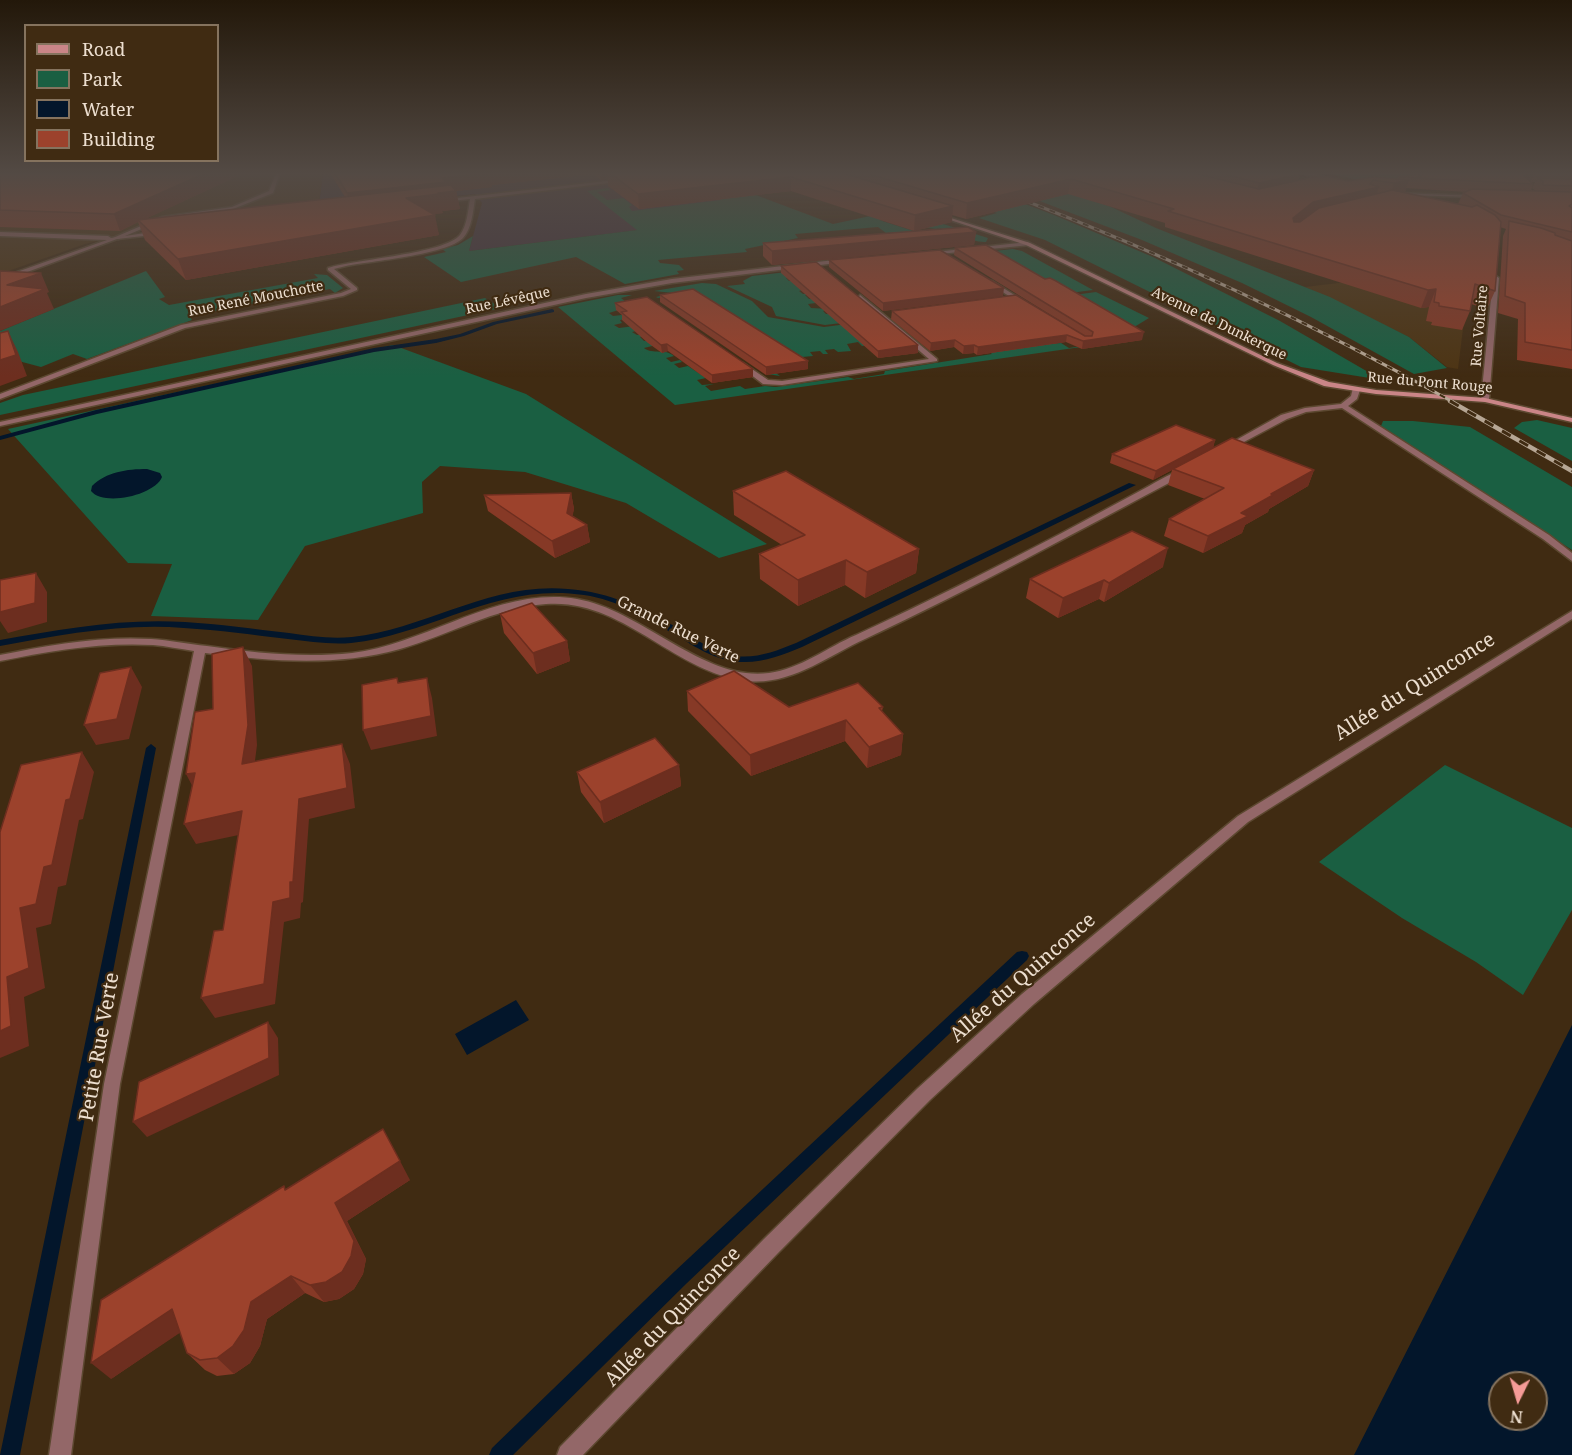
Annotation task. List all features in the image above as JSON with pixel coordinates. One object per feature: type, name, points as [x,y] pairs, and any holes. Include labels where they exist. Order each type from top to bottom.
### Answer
[{"type":"main road","name":"Avenue de Dunkerque","points":[[1019,241],[1275,364],[1327,384],[1356,390]]},
{"type":"main road","name":"Rue du Pont Rouge","points":[[1356,390],[1485,400],[1572,420]]},
{"type":"street","points":[[0,280],[108,241]]},
{"type":"street","name":"Rue René Mouchotte","points":[[0,397],[183,326],[351,292],[355,289],[330,269],[345,264],[440,247],[456,241]]},
{"type":"street","points":[[916,254],[1028,244]]},
{"type":"street","points":[[941,252],[950,258]]},
{"type":"street","name":"Rue Lévêque","points":[[0,424],[632,288],[850,260]]},
{"type":"street","points":[[817,263],[826,271]]},
{"type":"street","name":"Rue Voltaire","points":[[1485,400],[1496,272]]},
{"type":"street","points":[[988,281],[1029,306]]},
{"type":"street","points":[[632,288],[642,294]]},
{"type":"street","points":[[738,361],[766,382],[782,383],[935,360],[855,293]]},
{"type":"street","points":[[1005,300],[1016,298]]},
{"type":"street","points":[[883,315],[894,314]]},
{"type":"street","points":[[1214,455],[1284,417],[1305,410],[1342,406],[1354,397],[1356,390]]},
{"type":"street","points":[[1342,406],[1546,537],[1572,558]]},
{"type":"street","name":"Grande Rue Verte","points":[[0,658],[64,646],[110,643],[157,643],[200,649],[322,658],[370,654],[484,613],[532,602],[555,601],[596,607],[720,670],[753,678],[768,677],[802,665],[887,625],[1193,466]]},
{"type":"street","name":"Allée du Quinconce","points":[[568,1455],[771,1246],[924,1094],[1028,999],[1234,826],[1572,614]]},
{"type":"street","name":"Petite Rue Verte","points":[[60,1455],[112,1084],[200,649]]},
{"type":"shaded area","points":[[0,241],[99,241],[85,244],[0,274]]},
{"type":"shaded area","points":[[472,241],[550,241],[469,251]]},
{"type":"shaded area","points":[[1364,280],[1466,305],[1458,369],[1447,367],[1409,337],[1305,287]]},
{"type":"green space","points":[[465,241],[472,241],[469,251],[550,241],[784,241],[745,249],[747,252],[658,260],[660,263],[679,265],[684,270],[677,271],[679,274],[625,284],[576,257],[461,282],[424,257],[446,252],[442,249]]},
{"type":"green space","points":[[1047,241],[1115,241],[1153,257],[1280,321],[1382,380],[1301,367]]},
{"type":"green space","points":[[1144,241],[1189,241],[1330,297],[1409,337],[1447,368],[1414,374],[1311,317],[1242,283]]},
{"type":"green space","points":[[1013,249],[1022,251],[1093,290],[1030,298],[965,254]]},
{"type":"green space","points":[[805,270],[786,278],[789,281],[797,280],[806,289],[799,291],[803,294],[812,294],[805,295],[809,299],[816,298],[816,303],[808,304],[811,308],[830,309],[823,311],[826,314],[835,313],[866,320],[825,325],[776,316],[772,307],[727,286],[745,284],[743,281],[752,276]]},
{"type":"green space","points":[[146,271],[165,297],[159,299],[169,305],[318,278],[314,274],[327,275],[343,288],[335,293],[330,289],[189,316],[192,320],[87,359],[73,354],[41,367],[0,356],[0,331]]},
{"type":"green space","points":[[702,283],[716,284],[752,301],[768,317],[824,327],[879,320],[870,345],[862,346],[858,342],[847,344],[851,351],[838,352],[834,349],[825,350],[828,354],[820,351],[810,352],[813,356],[759,361],[780,376],[768,374],[693,292],[658,298],[656,297],[673,293],[654,291]]},
{"type":"green space","points":[[1096,292],[1149,318],[1126,332],[1137,339],[675,405],[558,307],[618,295],[632,295],[621,298],[631,306],[609,313],[613,316],[622,315],[627,319],[620,320],[622,323],[614,325],[619,328],[635,326],[640,330],[632,332],[637,335],[647,335],[640,337],[644,341],[653,339],[652,346],[644,348],[674,356],[666,358],[671,362],[680,360],[682,362],[674,364],[679,368],[688,366],[706,378],[697,380],[702,385],[714,384],[705,386],[711,391],[740,386],[745,389],[848,377],[854,379],[884,374],[885,371],[992,354],[986,349],[1061,343],[1069,348],[1117,341],[1059,297]]},
{"type":"green space","points":[[485,298],[501,308],[0,415],[0,403],[23,395]]},
{"type":"green space","points":[[393,345],[526,394],[767,544],[719,558],[626,503],[525,472],[440,466],[422,482],[423,513],[305,546],[258,620],[151,616],[172,564],[128,563],[8,429]]},
{"type":"green space","points":[[1537,420],[1572,428],[1572,461],[1514,428],[1522,422]]},
{"type":"green space","points":[[1383,421],[1413,421],[1470,427],[1572,487],[1572,550],[1381,426]]},
{"type":"green space","points":[[1445,765],[1572,828],[1572,910],[1523,995],[1476,962],[1402,918],[1319,862]]},
{"type":"water","points":[[147,469],[160,473],[162,477],[150,489],[140,494],[107,498],[97,496],[91,491],[92,486],[110,474]]},
{"type":"water","points":[[516,1000],[529,1020],[467,1055],[455,1034]]},
{"type":"water","points":[[1572,1025],[1572,1455],[1354,1455]]},
{"type":"building","points":[[159,241],[284,241],[178,259]]},
{"type":"building","points":[[790,241],[880,241],[772,251],[763,243]]},
{"type":"building","points":[[1266,241],[1499,241],[1495,291],[1475,284],[1470,311],[1439,306],[1439,303],[1434,302],[1436,289],[1428,290]]},
{"type":"building","points":[[1508,241],[1572,241],[1572,350],[1525,342],[1525,303],[1505,296]]},
{"type":"building","points":[[986,245],[1045,279],[1050,278],[1056,281],[1144,332],[1083,341],[1067,335],[978,347],[964,346],[955,340],[931,343],[892,311],[1016,295],[1085,336],[1092,336],[1093,332],[955,248]]},
{"type":"building","points":[[940,250],[1004,288],[883,303],[829,260]]},
{"type":"building","points":[[816,262],[918,345],[878,351],[781,266]]},
{"type":"building","points":[[0,271],[41,273],[7,285],[45,289],[0,307]]},
{"type":"building","points":[[693,289],[808,361],[766,367],[660,295]]},
{"type":"building","points":[[647,297],[753,369],[712,375],[667,344],[661,345],[621,312],[627,311],[615,303]]},
{"type":"building","points":[[8,331],[16,355],[0,360],[0,333]]},
{"type":"building","points":[[1176,425],[1215,440],[1156,471],[1112,454]]},
{"type":"building","points":[[1232,438],[1314,470],[1241,513],[1248,516],[1208,536],[1169,519],[1224,488],[1173,469]]},
{"type":"building","points":[[786,471],[919,549],[867,572],[846,560],[798,580],[759,554],[805,535],[733,491]]},
{"type":"building","points":[[571,493],[567,513],[587,525],[552,541],[484,495]]},
{"type":"building","points":[[1132,531],[1168,548],[1109,583],[1104,580],[1063,598],[1030,579]]},
{"type":"building","points":[[36,573],[35,603],[0,612],[0,580]]},
{"type":"building","points":[[532,603],[567,641],[533,653],[500,614]]},
{"type":"building","points":[[243,647],[248,725],[242,764],[342,744],[347,788],[299,799],[290,898],[273,902],[264,984],[201,998],[214,931],[223,930],[242,811],[184,824],[195,773],[186,774],[195,712],[213,709],[212,654]]},
{"type":"building","points":[[131,667],[117,719],[84,725],[100,673]]},
{"type":"building","points":[[734,671],[789,707],[858,683],[883,707],[879,708],[903,734],[869,747],[846,720],[750,755],[687,691]]},
{"type":"building","points":[[397,678],[398,683],[427,678],[431,716],[363,730],[362,685]]},
{"type":"building","points":[[655,738],[679,765],[600,802],[577,772]]},
{"type":"building","points":[[82,752],[70,799],[66,800],[52,865],[44,867],[36,904],[20,908],[29,968],[7,977],[11,1026],[0,1031],[0,832],[21,765]]},
{"type":"building","points":[[268,1022],[269,1058],[133,1122],[139,1082]]},
{"type":"building","points":[[383,1129],[400,1161],[335,1203],[354,1241],[351,1256],[342,1272],[326,1282],[310,1285],[291,1276],[251,1302],[244,1330],[233,1346],[217,1358],[200,1360],[187,1353],[172,1309],[91,1363],[101,1300],[284,1186],[285,1190]]},
{"type":"waterway","points":[[0,438],[96,412],[374,350],[436,341],[462,335],[495,323],[552,311]]},
{"type":"waterway","points":[[0,643],[85,629],[150,624],[201,626],[334,641],[351,640],[399,630],[500,597],[520,593],[563,591],[603,596],[622,603],[718,655],[739,659],[759,658],[799,645],[1132,485]]},
{"type":"waterway","points":[[10,1455],[151,748]]},
{"type":"waterway","points":[[499,1455],[681,1277],[1022,956]]},
{"type":"railway","points":[[1125,241],[1292,318],[1453,402]]},
{"type":"railway","points":[[1450,401],[1572,471]]}]
